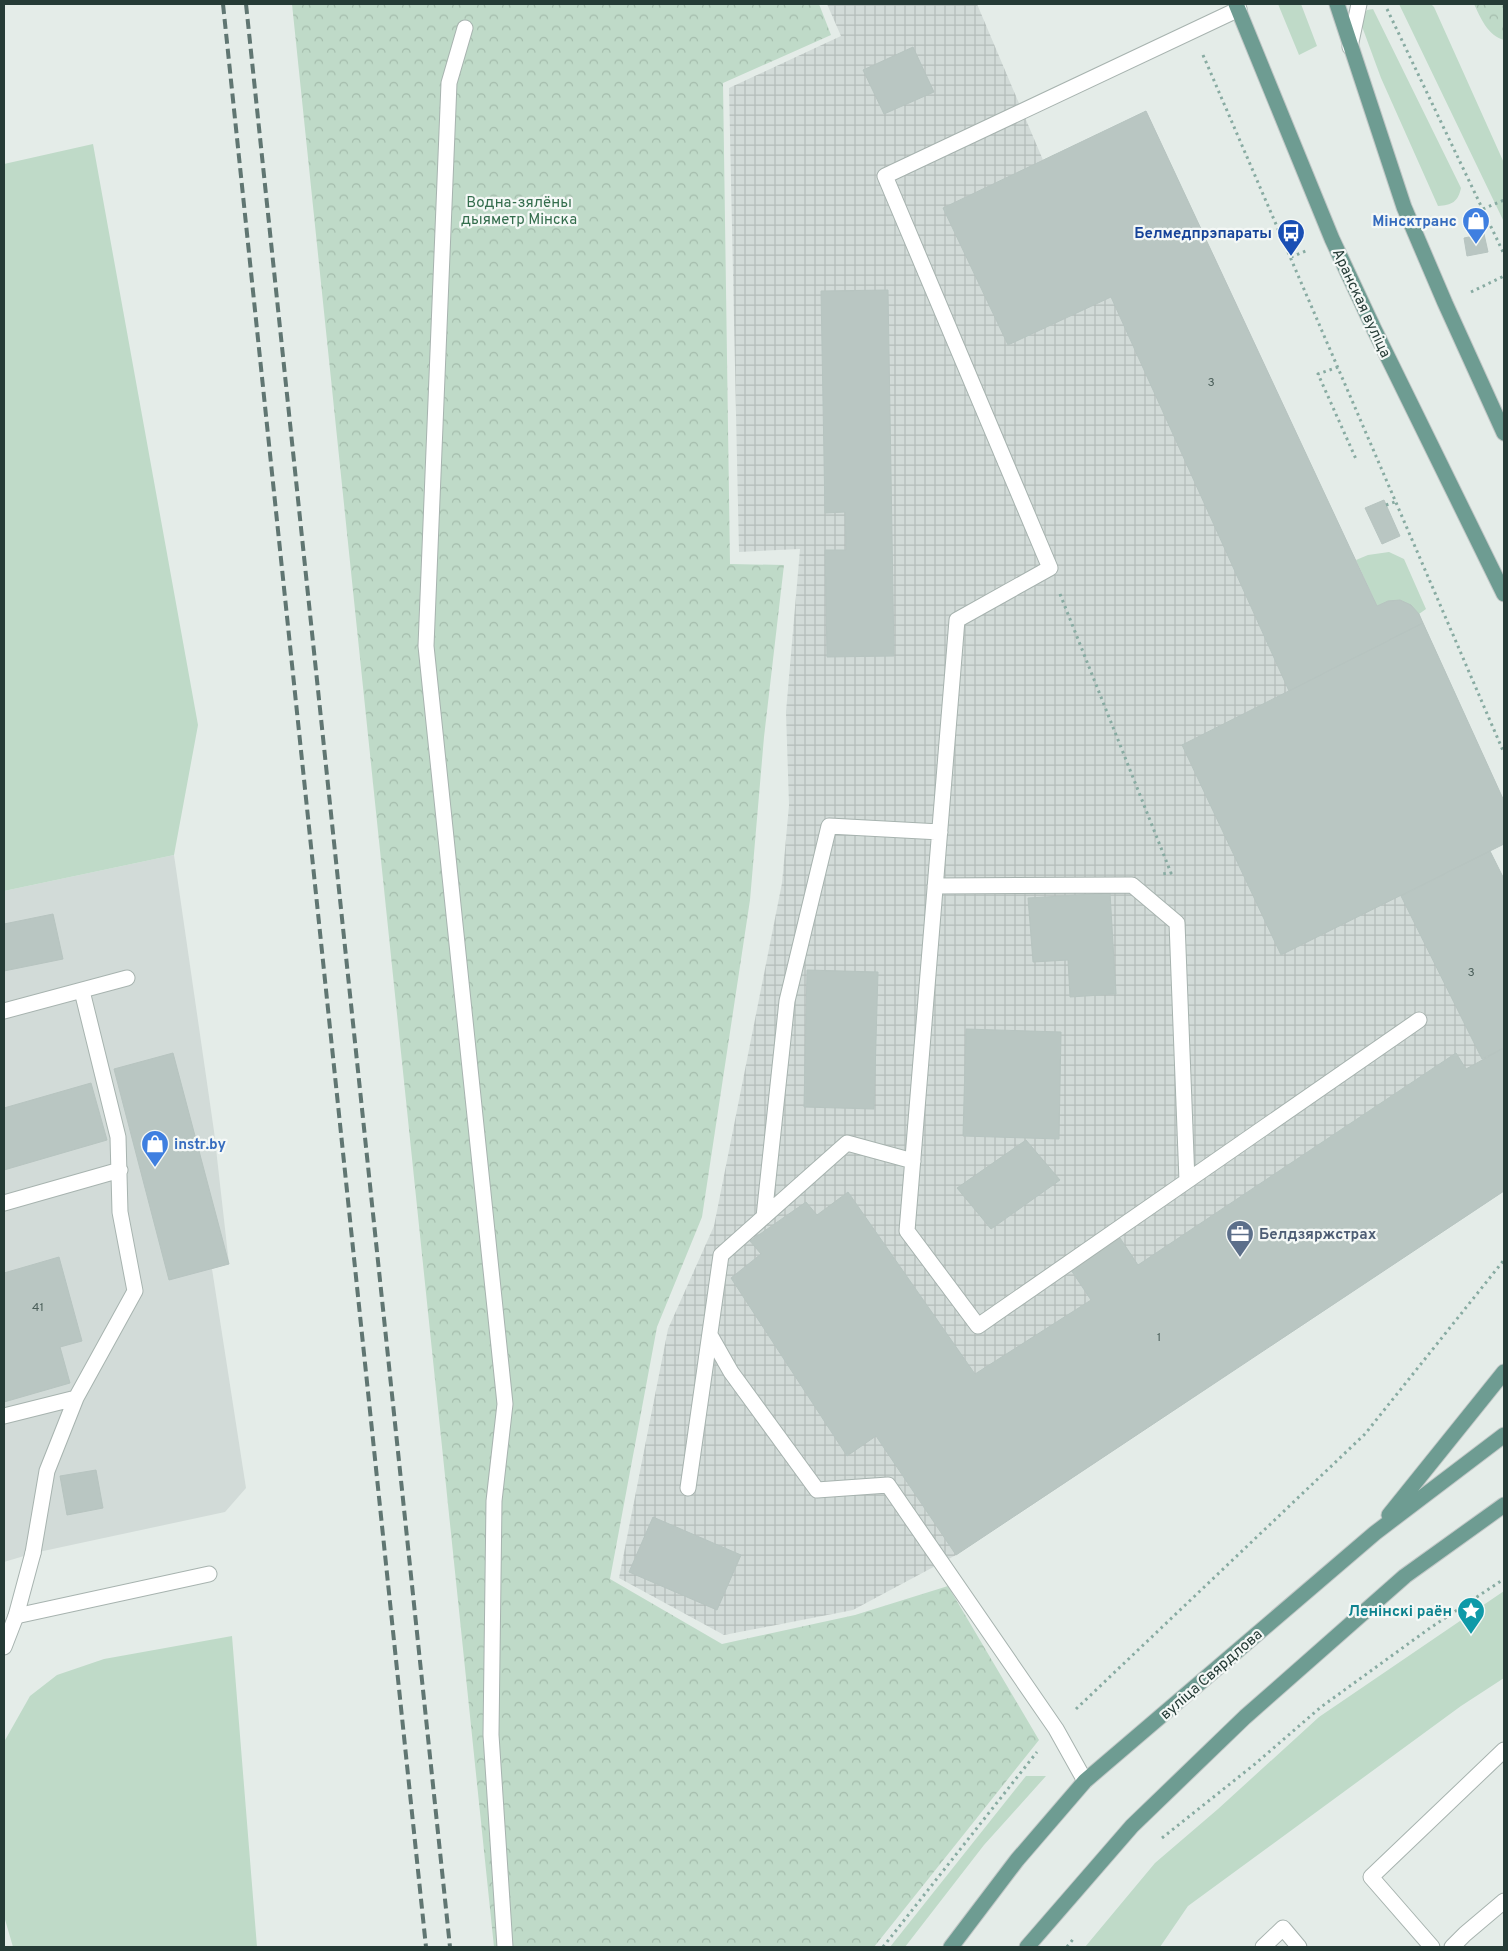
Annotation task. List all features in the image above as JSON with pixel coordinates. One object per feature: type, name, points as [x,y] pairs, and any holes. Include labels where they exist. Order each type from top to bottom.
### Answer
[{"type":"main road","points":[[1336,4],[1404,207],[1444,303],[1504,433]]},
{"type":"main road","name":"Аранская вуліца","points":[[1237,7],[1332,239],[1504,594]]},
{"type":"main road","points":[[1375,1533],[1504,1372]]},
{"type":"main road","name":"вуліца Свярдлова","points":[[951,1947],[1017,1860],[1086,1781],[1375,1533],[1504,1435]]},
{"type":"main road","points":[[1027,1947],[1132,1826],[1245,1717],[1406,1576],[1504,1505]]},
{"type":"street","points":[[1350,47],[1359,4]]},
{"type":"street","points":[[1237,7],[1193,31],[885,176],[1050,568],[957,620],[907,1231],[978,1326],[1419,1020]]},
{"type":"street","points":[[465,28],[449,83],[426,646],[505,1404],[494,1502],[491,1735],[505,1947]]},
{"type":"street","points":[[764,1217],[787,1001],[829,826],[940,832]]},
{"type":"street","points":[[935,886],[1132,885],[1178,923],[1187,1181]]},
{"type":"street","points":[[4,1011],[127,978]]},
{"type":"street","points":[[4,1647],[16,1616],[34,1553],[47,1471],[76,1398],[135,1292],[120,1212],[118,1137],[82,991]]},
{"type":"street","points":[[688,1488],[721,1255],[847,1143],[913,1161]]},
{"type":"street","points":[[4,1203],[120,1170]]},
{"type":"street","points":[[710,1335],[731,1372],[817,1490],[888,1485],[1056,1729],[1086,1781]]},
{"type":"street","points":[[4,1416],[76,1398]]},
{"type":"street","points":[[16,1616],[209,1574]]},
{"type":"street","points":[[1432,1947],[1371,1877],[1504,1750]]},
{"type":"street","points":[[1452,1947],[1504,1901]]},
{"type":"street","points":[[1264,1947],[1283,1928],[1299,1947]]},
{"type":"path","points":[[1384,4],[1504,254]]},
{"type":"path","points":[[1193,31],[1504,753]]},
{"type":"path","points":[[1483,209],[1504,200]]},
{"type":"path","points":[[1444,303],[1504,276]]},
{"type":"path","points":[[1338,367],[1318,374],[1356,458]]},
{"type":"path","points":[[1386,506],[1396,502]]},
{"type":"path","points":[[1050,568],[1171,873],[1161,874]]},
{"type":"path","points":[[883,1947],[1056,1729],[1365,1434],[1504,1260]]},
{"type":"path","points":[[1156,1844],[1255,1764],[1321,1707],[1430,1628],[1504,1579]]},
{"type":"path","points":[[1067,1947],[1079,1932]]},
{"type":"shaded area","name":"Белмедпрэпараты","points":[[827,4],[977,4],[1043,160],[1146,111],[1377,606],[1388,601],[1400,600],[1411,605],[1419,614],[1504,801],[1504,844],[1490,851],[1504,879],[1504,1191],[956,1555],[853,1610],[724,1635],[619,1578],[668,1329],[714,1226],[782,883],[789,805],[786,712],[800,549],[739,552],[729,88],[841,36]]},
{"type":"shaded area","points":[[174,855],[214,1131],[229,1264],[212,1269],[246,1488],[225,1512],[34,1553],[4,1562],[4,891]]},
{"type":"green space","name":"Водна-зялёны дыяметр Мінска","points":[[292,4],[819,4],[831,35],[723,83],[730,564],[784,565],[764,737],[750,900],[702,1217],[657,1327],[610,1579],[722,1644],[855,1615],[948,1586],[1039,1740],[874,1947],[494,1947]]},
{"type":"green space","points":[[1278,4],[1301,4],[1317,46],[1299,55]]},
{"type":"green space","points":[[1399,4],[1431,4],[1434,7],[1504,163],[1504,222]]},
{"type":"green space","points":[[1474,4],[1504,4],[1504,40],[1493,35],[1482,20]]},
{"type":"green space","points":[[1373,9],[1461,188],[1458,197],[1451,204],[1438,206],[1381,78],[1360,21],[1367,10]]},
{"type":"green space","points":[[93,144],[198,725],[174,855],[4,891],[4,164]]},
{"type":"green space","points":[[1389,552],[1404,559],[1426,609],[1419,614],[1409,605],[1400,601],[1377,606],[1356,560],[1368,555]]},
{"type":"green space","points":[[1504,1591],[1504,1678],[1461,1706],[1188,1906],[1160,1947],[1085,1947],[1155,1863],[1218,1809],[1319,1717]]},
{"type":"green space","points":[[232,1636],[257,1947],[13,1947],[4,1916],[4,1742],[30,1696],[57,1675],[104,1659]]},
{"type":"green space","points":[[1026,1776],[1046,1776],[984,1845],[905,1947],[890,1947]]},
{"type":"building","points":[[913,47],[934,92],[884,114],[863,70]]},
{"type":"building","points":[[1146,111],[1377,606],[1388,601],[1400,600],[1411,605],[1419,614],[1423,623],[1289,691],[1111,297],[1008,345],[943,208]]},
{"type":"building","name":"Мінсктранс","points":[[1484,234],[1488,252],[1467,256],[1464,238]]},
{"type":"building","points":[[888,290],[894,656],[827,657],[825,550],[846,550],[845,512],[825,513],[821,291]]},
{"type":"building","points":[[1384,500],[1400,536],[1382,544],[1365,508]]},
{"type":"building","points":[[1423,623],[1504,801],[1504,844],[1281,955],[1182,745]]},
{"type":"building","points":[[1490,851],[1504,879],[1504,1048],[1482,1059],[1401,896]]},
{"type":"building","points":[[1110,893],[1116,994],[1070,997],[1068,960],[1033,962],[1028,898]]},
{"type":"building","points":[[53,914],[63,959],[4,971],[4,924]]},
{"type":"building","points":[[807,970],[878,972],[874,1109],[804,1107]]},
{"type":"building","points":[[966,1029],[1061,1032],[1059,1139],[963,1136]]},
{"type":"building","points":[[1504,1048],[1504,1191],[956,1555],[876,1436],[847,1456],[731,1278],[761,1254],[750,1241],[806,1202],[817,1215],[848,1192],[975,1374],[1091,1300],[1071,1270],[1120,1238],[1138,1265],[1456,1053],[1466,1069]]},
{"type":"building","points":[[173,1053],[229,1264],[169,1280],[114,1069]]},
{"type":"building","points":[[91,1083],[107,1140],[4,1170],[4,1108]]},
{"type":"building","points":[[1026,1140],[1060,1180],[991,1229],[957,1188]]},
{"type":"building","points":[[59,1257],[82,1341],[60,1347],[70,1383],[4,1402],[4,1273]]},
{"type":"building","points":[[96,1470],[103,1508],[67,1515],[60,1476]]},
{"type":"building","points":[[653,1517],[741,1555],[717,1610],[629,1572]]},
{"type":"railway","points":[[223,4],[426,1947]]},
{"type":"railway","points":[[246,4],[450,1947]]},
{"type":"place","name":"Мінсктранс","points":[[1476,245]]},
{"type":"place","name":"Белмедпрэпараты","points":[[1291,257]]},
{"type":"place","name":"instr.by","points":[[155,1168]]},
{"type":"place","name":"Белдзяржстрах","points":[[1240,1258]]},
{"type":"place","name":"Ленінскі раён","points":[[1471,1635]]}]
